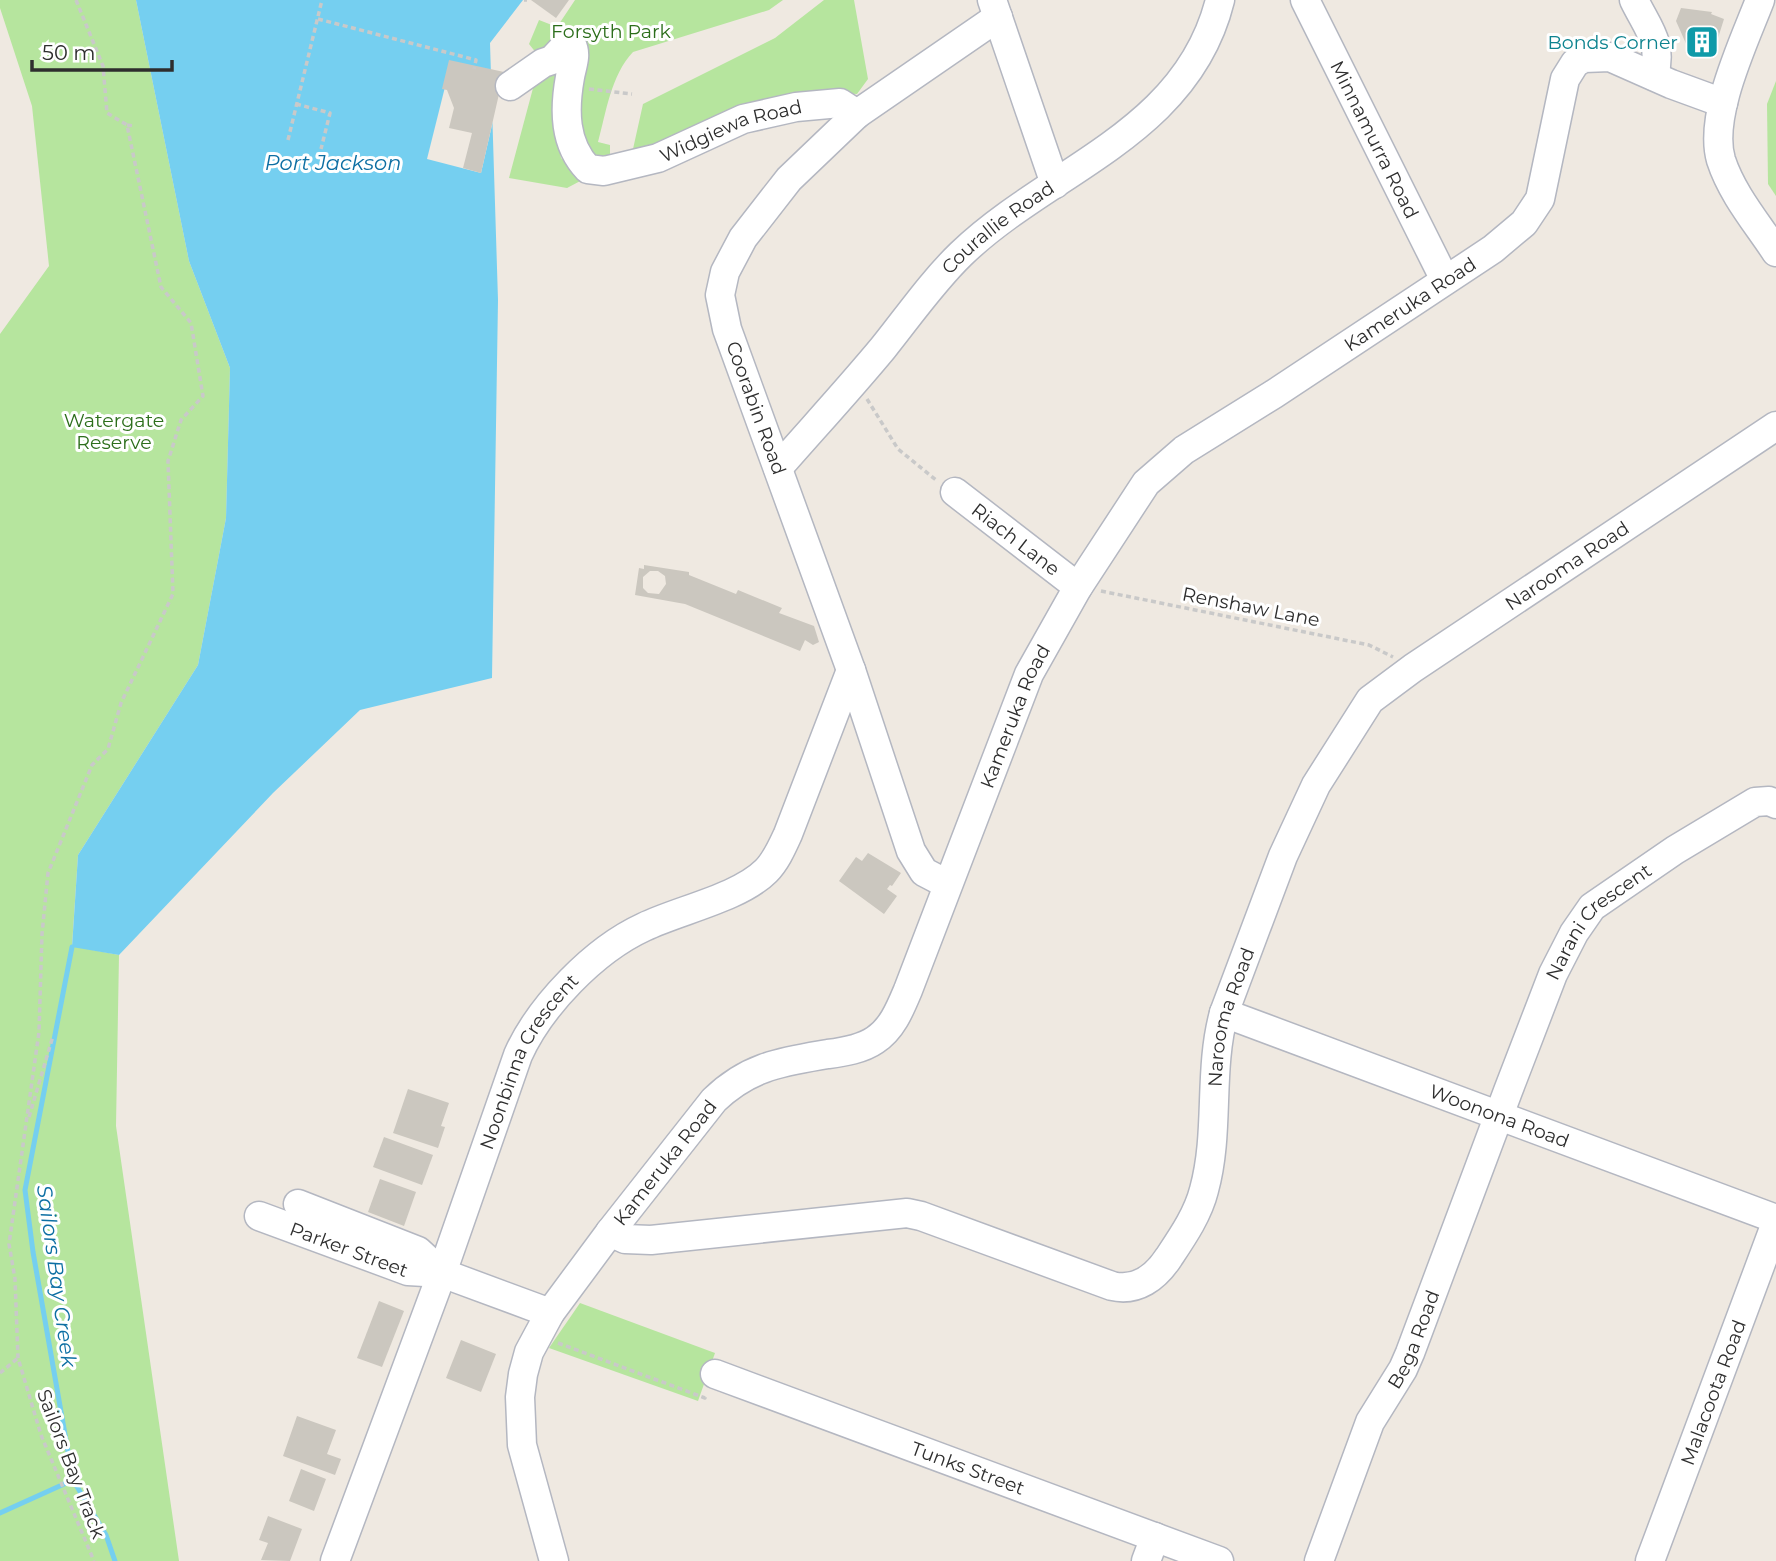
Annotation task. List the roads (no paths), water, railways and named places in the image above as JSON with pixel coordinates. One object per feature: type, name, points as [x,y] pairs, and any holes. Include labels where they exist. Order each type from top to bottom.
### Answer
[{"type":"street","name":"Courallie Road","points":[[778,468],[960,256],[1002,220],[1128,135],[1171,94],[1203,45],[1220,0]]},
{"type":"street","name":"Minnamurra Road","points":[[1305,0],[1445,280]]},
{"type":"street","points":[[1634,0],[1652,31],[1657,47],[1658,62],[1654,76]]},
{"type":"street","points":[[1760,0],[1723,103],[1719,147],[1723,166],[1733,187],[1776,252]]},
{"type":"street","points":[[995,8],[1055,184]]},
{"type":"street","name":"Coorabin Road","points":[[947,884],[924,872],[914,859],[851,670],[723,318],[720,295],[736,249],[766,206],[814,153],[857,114],[995,8]]},
{"type":"street","name":"Widgiewa Road","points":[[510,86],[543,63],[552,60],[567,44],[572,45],[575,50],[574,61],[565,114],[570,139],[578,159],[588,169],[604,171],[658,159],[743,119],[796,107],[840,103],[857,114]]},
{"type":"street","name":"Kameruka Road","points":[[554,1561],[527,1469],[519,1422],[523,1374],[537,1335],[550,1313],[610,1232],[728,1087],[760,1068],[861,1047],[876,1040],[888,1028],[908,990],[1029,674],[1078,587],[1146,483],[1196,442],[1295,381],[1512,235],[1534,210],[1545,183],[1565,79],[1575,63],[1584,58],[1610,57],[1723,103]]},
{"type":"street","name":"Narooma Road","points":[[610,1232],[625,1239],[652,1240],[907,1213],[1112,1286],[1126,1289],[1155,1275],[1184,1234],[1204,1192],[1211,1149],[1215,1056],[1224,1013],[1283,856],[1316,785],[1370,700],[1413,668],[1776,426]]},
{"type":"street","name":"Riach Lane","points":[[955,492],[1078,587]]},
{"type":"street","name":"Noonbinna Crescent","points":[[335,1561],[528,1032],[541,1013],[576,976],[619,941],[643,927],[729,893],[766,871],[788,834],[851,670]]},
{"type":"street","name":"Narani Crescent","points":[[1499,1115],[1553,974],[1574,933],[1592,907],[1675,850],[1755,802],[1769,801],[1776,804]]},
{"type":"street","name":"Woonona Road","points":[[1224,1013],[1776,1221]]},
{"type":"street","name":"Bega Road","points":[[1319,1561],[1370,1422],[1410,1353],[1499,1115]]},
{"type":"street","name":"Parker Street","points":[[298,1204],[418,1251],[442,1273]]},
{"type":"street","name":"Parker Street","points":[[259,1216],[408,1271],[442,1273],[550,1313]]},
{"type":"street","name":"Malacoota Road","points":[[1650,1561],[1776,1221]]},
{"type":"street","name":"Tunks Street","points":[[715,1374],[1150,1549],[1219,1561]]},
{"type":"water","name":"Port Jackson","points":[[136,0],[523,0],[490,43],[498,300],[492,678],[360,710],[273,793],[119,955],[72,947],[78,855],[198,665],[226,518],[230,368],[189,261]]},
{"type":"waterway","name":"Sailors Bay Creek","points":[[72,947],[25,1190],[33,1252],[73,1480],[106,1535],[115,1561]]},
{"type":"waterway","points":[[0,1513],[73,1480]]},
{"type":"place","name":"Bonds Corner","points":[[1702,42]]},
{"type":"park label","name":"Forsyth Park","points":[[611,31]]},
{"type":"park label","name":"Watergate Reserve","points":[[114,431]]}]
